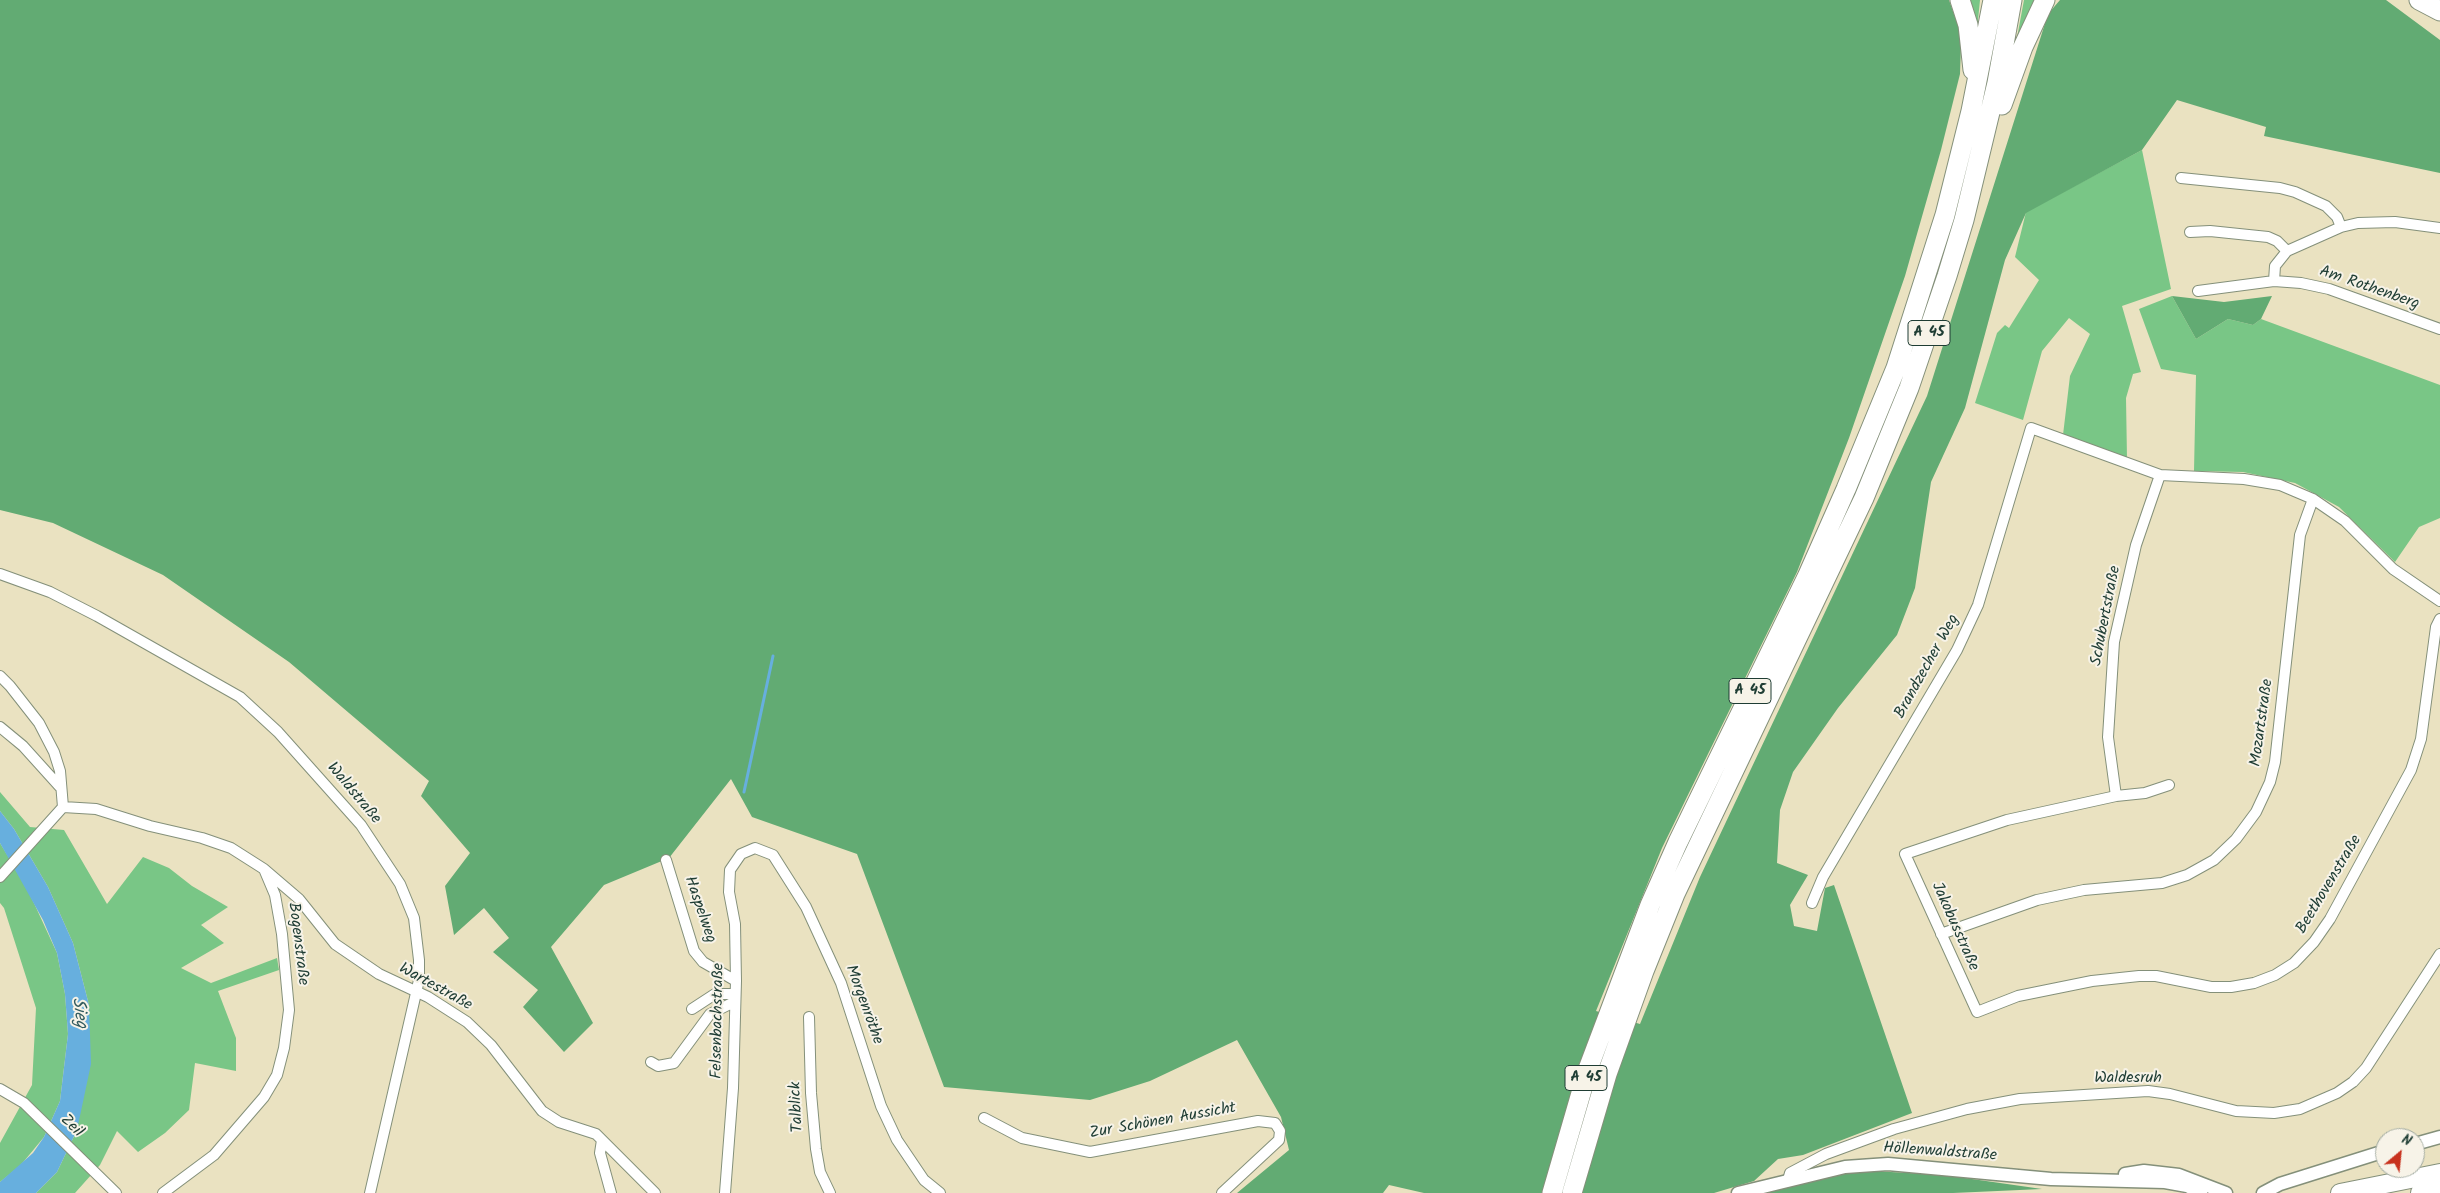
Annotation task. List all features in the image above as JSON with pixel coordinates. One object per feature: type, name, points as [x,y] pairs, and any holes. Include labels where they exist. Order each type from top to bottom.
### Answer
[{"type":"highway","points":[[1960,0],[1971,44],[1973,74],[1971,111]]},
{"type":"highway","name":"A 45","points":[[1572,1193],[1635,969],[1678,842],[1807,577],[1896,368],[1930,266],[1971,111],[1993,0]]},
{"type":"highway","name":"A 45","points":[[1552,1193],[1588,1070],[1635,969],[1694,853],[1864,498],[1887,444],[1926,342],[1948,276],[1979,162],[2012,0]]},
{"type":"highway","points":[[1979,162],[2024,47],[2045,0]]},
{"type":"highway","points":[[2419,0],[2440,11]]},
{"type":"highway","points":[[2340,1193],[2440,1173]]},
{"type":"highway","points":[[2420,1193],[2440,1188]]},
{"type":"street","points":[[2181,178],[2280,188],[2295,192],[2326,206],[2337,217],[2341,227]]},
{"type":"street","points":[[2274,281],[2275,266],[2287,251],[2341,227],[2358,223],[2395,222],[2440,228]]},
{"type":"street","points":[[2190,232],[2210,230],[2268,237],[2277,241],[2287,251]]},
{"type":"street","name":"Am Rothenberg","points":[[2198,290],[2274,281],[2302,283],[2329,289],[2440,329]]},
{"type":"street","name":"Brandzecher Weg","points":[[1812,903],[1823,877],[1957,650],[1978,605],[2031,428],[2160,475]]},
{"type":"street","points":[[2160,475],[2244,479],[2280,485],[2313,499],[2345,521],[2393,569],[2440,601]]},
{"type":"street","name":"Schubertstraße","points":[[2116,796],[2108,737],[2114,642],[2136,545],[2160,475]]},
{"type":"street","name":"Mozartstraße","points":[[1941,934],[2036,900],[2084,890],[2162,884],[2214,860],[2236,839],[2256,812],[2270,782],[2275,762],[2300,536],[2313,499]]},
{"type":"street","name":"Waldstraße","points":[[0,574],[50,592],[151,645],[240,697],[278,732],[361,825],[400,884],[414,918],[419,960],[416,992],[370,1193]]},
{"type":"street","name":"Beethovenstraße","points":[[1977,1012],[2018,996],[2092,981],[2129,977],[2156,976],[2211,987],[2231,987],[2254,983],[2275,975],[2294,963],[2326,926],[2411,770],[2421,739],[2436,628],[2440,619]]},
{"type":"street","points":[[0,676],[10,686],[43,730],[54,752],[60,772],[62,807],[0,877]]},
{"type":"street","points":[[0,727],[22,746],[60,787]]},
{"type":"street","points":[[2116,796],[2145,793],[2169,785]]},
{"type":"street","name":"Jakobusstraße","points":[[1977,1012],[1905,854],[2008,820],[2079,802],[2116,796]]},
{"type":"street","points":[[62,807],[96,809],[150,826],[202,838],[231,848],[264,869]]},
{"type":"street","name":"Morgenröthe","points":[[741,854],[755,848],[773,855],[789,877],[806,907],[841,983],[881,1106],[897,1140],[924,1180],[940,1193]]},
{"type":"street","name":"Felsenbachstraße","points":[[725,1193],[733,1088],[734,998],[736,981],[735,932],[729,892],[730,870],[741,854]]},
{"type":"street","name":"Haspelweg","points":[[666,860],[694,951],[703,962],[736,981]]},
{"type":"street","name":"Wartestraße","points":[[264,869],[295,894],[335,944],[379,974],[416,992],[467,1022],[481,1033],[542,1111],[560,1122],[596,1134],[655,1193]]},
{"type":"street","name":"Bogenstraße","points":[[163,1193],[201,1165],[225,1143],[272,1086],[280,1065],[288,1017],[288,990],[278,906],[264,869]]},
{"type":"street","name":"Waldesruh","points":[[1788,1180],[1790,1173],[1826,1154],[1894,1129],[1967,1109],[2020,1099],[2148,1091],[2170,1094],[2236,1111],[2274,1113],[2300,1109],[2338,1093],[2353,1082],[2366,1068],[2440,954]]},
{"type":"street","points":[[692,1009],[715,994],[734,998]]},
{"type":"street","points":[[651,1062],[658,1066],[674,1063],[710,1014],[734,998]]},
{"type":"street","name":"Talblick","points":[[809,1017],[811,1093],[816,1149],[820,1172],[830,1193]]},
{"type":"street","name":"Zeil","points":[[0,1089],[15,1095],[116,1193]]},
{"type":"street","name":"Zur Schönen Aussicht","points":[[984,1118],[1022,1138],[1090,1152],[1258,1121],[1276,1123],[1280,1131],[1279,1140],[1222,1193]]},
{"type":"street","points":[[2425,1141],[2440,1137]]},
{"type":"street","points":[[602,1140],[600,1153],[611,1193]]},
{"type":"street","points":[[2263,1193],[2298,1179],[2375,1154]]},
{"type":"street","name":"Höllenwaldstraße","points":[[1738,1193],[1846,1168],[1888,1164],[2051,1179],[2165,1182],[2187,1186],[2201,1193]]},
{"type":"street","name":"Höllenwaldstraße","points":[[2082,1179],[2144,1171],[2167,1173],[2190,1178],[2226,1193]]},
{"type":"street","points":[[2281,1192],[2298,1179]]},
{"type":"green space","points":[[0,0],[1949,0],[1959,28],[1961,45],[1960,74],[1941,150],[1905,276],[1849,438],[1797,572],[1662,848],[1596,1011],[1640,1024],[1700,877],[1927,396],[2048,14],[2060,0],[2386,0],[2440,40],[2440,173],[2264,136],[2266,127],[2177,100],[2142,150],[2026,213],[2005,260],[1965,408],[1931,482],[1915,588],[1897,635],[1838,708],[1793,772],[1780,810],[1777,863],[1808,875],[1790,905],[1794,926],[1817,931],[1825,888],[1834,885],[1912,1113],[1803,1155],[1778,1159],[1754,1181],[1714,1193],[1424,1193],[1389,1185],[1383,1193],[1237,1193],[1289,1150],[1281,1117],[1237,1040],[1150,1081],[1090,1100],[944,1087],[857,854],[752,817],[731,779],[669,858],[604,885],[551,947],[593,1023],[564,1052],[523,1007],[538,990],[493,952],[509,938],[484,908],[454,935],[445,886],[470,853],[421,796],[429,781],[289,662],[163,575],[53,523],[0,510]]},
{"type":"green space","points":[[1970,0],[1980,0],[1977,30]]},
{"type":"green space","points":[[2024,0],[2042,0],[2011,70]]},
{"type":"green space","points":[[2142,150],[2171,289],[2122,306],[2141,372],[2133,374],[2126,398],[2127,459],[2063,435],[2070,376],[2090,334],[2069,318],[2042,351],[2023,420],[1975,403],[1997,333],[2005,325],[2009,328],[2039,280],[2015,257],[2026,212]]},
{"type":"green space","points":[[2172,296],[2196,339],[2228,319],[2253,325],[2261,319],[2440,385],[2440,518],[2419,527],[2395,562],[2339,507],[2295,483],[2243,472],[2194,471],[2196,375],[2161,369],[2139,309]]},
{"type":"green space","points":[[2172,296],[2224,302],[2272,296],[2261,319],[2253,325],[2228,319],[2196,339]]},
{"type":"green space","points":[[0,792],[30,827],[64,830],[107,904],[143,857],[169,868],[192,886],[228,907],[201,925],[224,943],[181,968],[211,983],[277,958],[279,970],[218,991],[236,1038],[236,1071],[195,1063],[189,1110],[165,1133],[138,1152],[117,1131],[100,1165],[75,1193],[36,1193],[57,1172],[77,1130],[89,1005],[73,943],[48,887],[14,829],[0,811]]},
{"type":"green space","points":[[0,843],[27,888],[57,953],[65,994],[68,1034],[60,1101],[44,1137],[20,1166],[0,1182],[0,1143],[32,1085],[36,1008],[4,908],[0,903]]},
{"type":"green space","points":[[1855,1170],[1944,1175],[2042,1189],[1953,1193],[1760,1193]]},
{"type":"water","name":"Sieg","points":[[0,811],[14,829],[48,887],[73,943],[89,1005],[91,1064],[77,1130],[57,1172],[36,1193],[0,1193],[0,1182],[33,1153],[44,1137],[60,1101],[68,1034],[65,994],[57,953],[43,920],[0,843]]},
{"type":"waterway","points":[[744,792],[773,656]]}]
